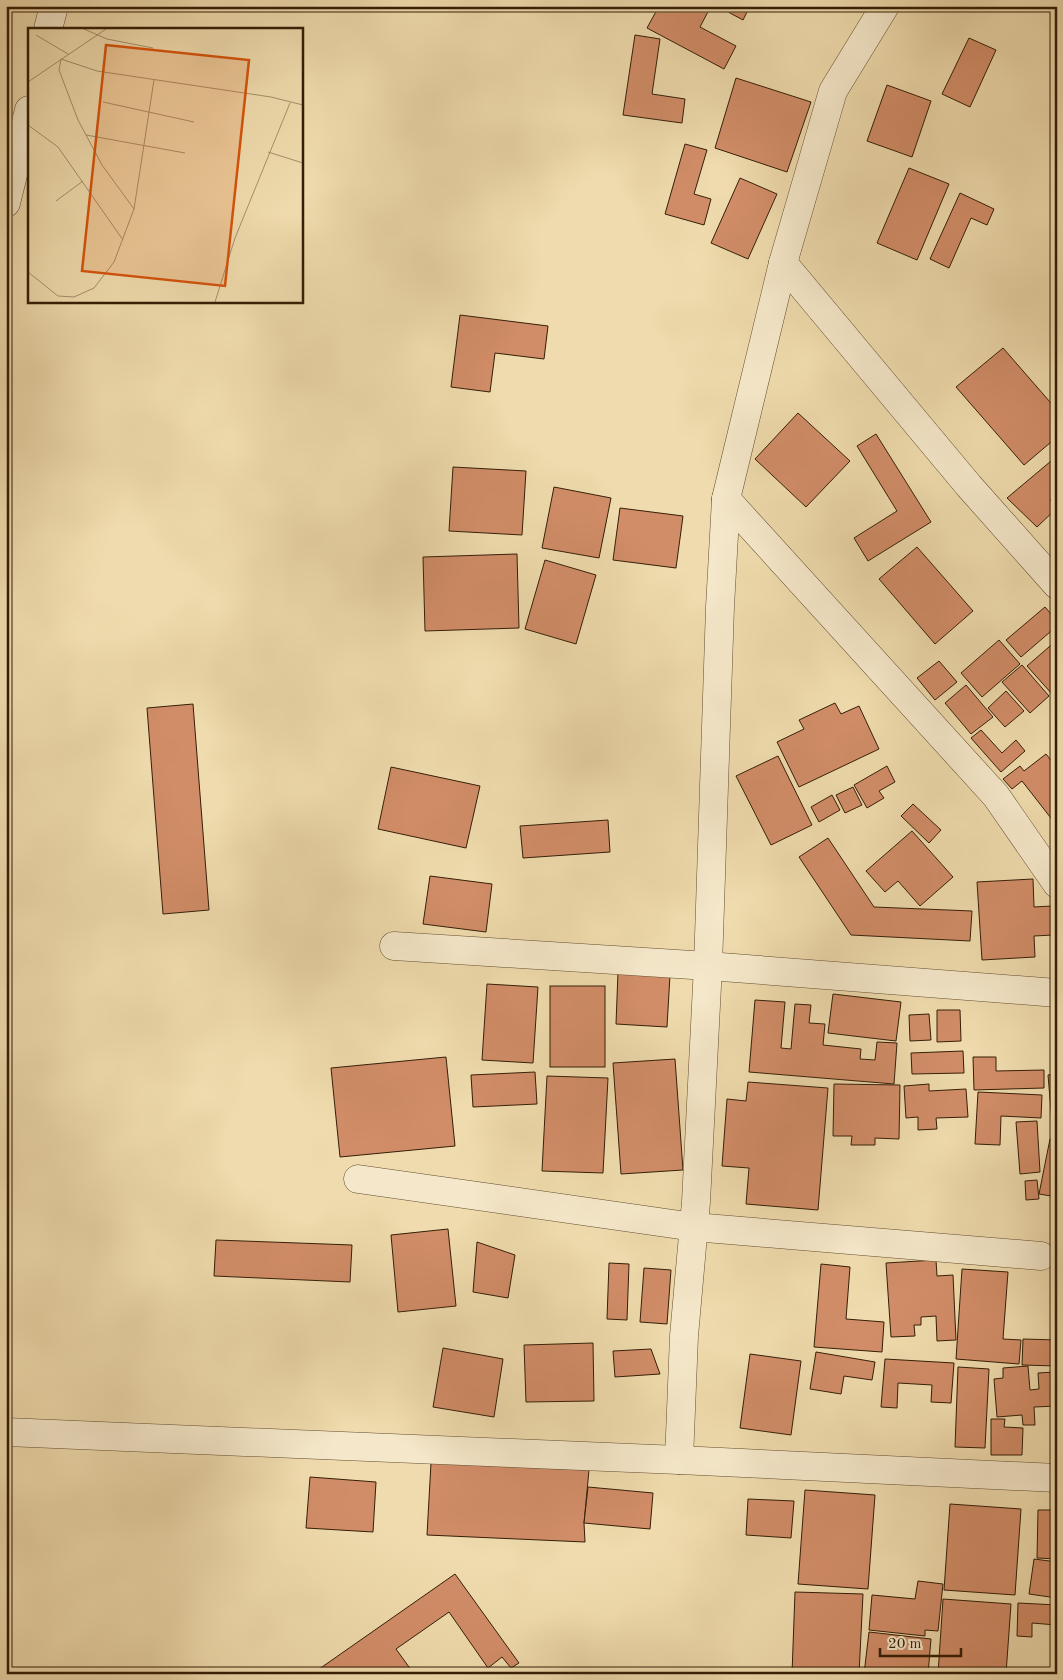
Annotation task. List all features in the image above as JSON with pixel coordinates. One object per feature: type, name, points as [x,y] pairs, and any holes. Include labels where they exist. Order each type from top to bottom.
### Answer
[{"type":"street","points":[[48,28],[54,6]]},
{"type":"street","points":[[679,1460],[684,1336],[694,1227],[708,966],[720,607],[726,499],[783,263],[833,91],[886,6]]},
{"type":"street","points":[[6,203],[28,114]]},
{"type":"street","points":[[783,263],[969,486],[1057,585]]},
{"type":"street","points":[[726,499],[996,796],[1057,884]]},
{"type":"street","points":[[394,946],[708,966],[1057,993]]},
{"type":"street","points":[[358,1179],[694,1227],[1041,1256]]},
{"type":"street","points":[[6,1432],[1057,1478]]},
{"type":"building","points":[[659,6],[711,6],[700,27],[736,46],[724,69],[647,28]]},
{"type":"building","points":[[717,6],[750,6],[743,20]]},
{"type":"building","points":[[635,35],[660,39],[652,94],[685,99],[682,123],[623,115]]},
{"type":"building","points":[[969,38],[996,50],[970,107],[942,94]]},
{"type":"building","points":[[736,78],[811,102],[787,172],[715,148]]},
{"type":"building","points":[[887,85],[931,101],[912,157],[867,141]]},
{"type":"building","points":[[685,144],[707,150],[694,194],[711,199],[704,225],[665,214]]},
{"type":"building","points":[[909,168],[949,184],[917,260],[877,243]]},
{"type":"building","points":[[740,178],[777,194],[748,259],[711,243]]},
{"type":"building","points":[[960,193],[994,209],[987,225],[971,218],[949,268],[930,259]]},
{"type":"building","points":[[460,315],[548,326],[544,359],[495,353],[490,392],[451,387]]},
{"type":"building","points":[[1003,348],[1057,410],[1057,437],[1024,465],[956,387]]},
{"type":"building","points":[[798,413],[850,461],[806,507],[755,459]]},
{"type":"building","points":[[876,434],[931,522],[868,561],[854,538],[897,511],[857,446]]},
{"type":"building","points":[[1057,456],[1057,494],[1050,500],[1057,508],[1037,527],[1007,498]]},
{"type":"building","points":[[453,467],[526,471],[522,535],[449,531]]},
{"type":"building","points":[[554,487],[611,498],[599,558],[542,548]]},
{"type":"building","points":[[620,508],[683,516],[676,568],[613,560]]},
{"type":"building","points":[[917,547],[973,611],[935,644],[879,579]]},
{"type":"building","points":[[517,554],[519,628],[425,631],[423,557]]},
{"type":"building","points":[[545,560],[596,575],[576,644],[525,629]]},
{"type":"building","points":[[1045,607],[1057,621],[1057,626],[1021,657],[1006,640]]},
{"type":"building","points":[[999,640],[1020,664],[982,697],[961,673]]},
{"type":"building","points":[[1057,640],[1057,690],[1052,694],[1027,666]]},
{"type":"building","points":[[939,661],[957,682],[935,700],[917,678]]},
{"type":"building","points":[[1022,665],[1049,696],[1030,713],[1002,682]]},
{"type":"building","points":[[966,685],[993,717],[971,734],[945,703]]},
{"type":"building","points":[[1006,691],[1024,711],[1005,727],[988,708]]},
{"type":"building","points":[[835,703],[841,714],[859,706],[879,749],[799,787],[777,742],[804,729],[799,720]]},
{"type":"building","points":[[193,704],[209,910],[163,914],[147,708]]},
{"type":"building","points":[[981,730],[1002,753],[1016,740],[1025,751],[1001,772],[971,738]]},
{"type":"building","points":[[1057,747],[1057,760],[1051,752]]},
{"type":"building","points":[[1046,754],[1057,768],[1057,820],[1054,822],[1022,781],[1012,789],[1003,779],[1020,766],[1024,771]]},
{"type":"building","points":[[778,756],[812,825],[771,845],[736,776]]},
{"type":"building","points":[[887,766],[895,782],[879,791],[884,798],[867,808],[854,785]]},
{"type":"building","points":[[391,767],[480,786],[466,848],[378,829]]},
{"type":"building","points":[[853,787],[862,805],[845,813],[836,795]]},
{"type":"building","points":[[832,795],[840,810],[819,822],[811,807]]},
{"type":"building","points":[[913,804],[941,830],[929,843],[901,816]]},
{"type":"building","points":[[608,820],[610,852],[523,858],[520,826]]},
{"type":"building","points":[[912,831],[953,877],[920,906],[898,881],[885,892],[866,871]]},
{"type":"building","points":[[828,838],[874,907],[972,911],[970,941],[851,935],[799,857]]},
{"type":"building","points":[[430,876],[492,884],[486,932],[423,924]]},
{"type":"building","points":[[1033,879],[1034,907],[1052,906],[1053,935],[1034,936],[1035,957],[982,960],[977,882]]},
{"type":"building","points":[[618,972],[670,975],[667,1027],[616,1024]]},
{"type":"building","points":[[487,984],[538,987],[533,1063],[482,1060]]},
{"type":"building","points":[[550,986],[605,986],[605,1067],[550,1067]]},
{"type":"building","points":[[833,994],[901,1002],[896,1041],[828,1033]]},
{"type":"building","points":[[755,1000],[785,1002],[781,1048],[791,1049],[795,1004],[811,1005],[809,1023],[825,1024],[823,1045],[861,1049],[860,1059],[875,1060],[877,1042],[897,1043],[894,1084],[749,1072]]},
{"type":"building","points":[[937,1010],[960,1010],[961,1041],[937,1042]]},
{"type":"building","points":[[929,1014],[931,1040],[910,1041],[909,1015]]},
{"type":"building","points":[[963,1051],[964,1073],[912,1074],[911,1053]]},
{"type":"building","points":[[1054,1056],[1057,1056],[1057,1134],[1053,1134],[1048,1075],[1056,1074]]},
{"type":"building","points":[[446,1057],[455,1146],[340,1157],[331,1068]]},
{"type":"building","points":[[973,1057],[996,1057],[996,1071],[1044,1070],[1044,1088],[974,1090]]},
{"type":"building","points":[[675,1059],[683,1170],[621,1174],[613,1063]]},
{"type":"building","points":[[535,1072],[537,1104],[473,1107],[471,1075]]},
{"type":"building","points":[[547,1076],[608,1078],[603,1173],[542,1171]]},
{"type":"building","points":[[748,1082],[828,1088],[818,1210],[746,1204],[749,1168],[722,1166],[727,1099],[746,1101]]},
{"type":"building","points":[[834,1084],[900,1085],[899,1139],[875,1138],[875,1145],[851,1145],[852,1136],[833,1136]]},
{"type":"building","points":[[929,1084],[929,1091],[966,1089],[968,1117],[936,1118],[937,1129],[918,1130],[918,1117],[906,1118],[904,1086]]},
{"type":"building","points":[[978,1092],[1042,1095],[1041,1118],[1001,1116],[1000,1145],[975,1144]]},
{"type":"building","points":[[1037,1121],[1040,1172],[1020,1174],[1016,1122]]},
{"type":"building","points":[[1050,1139],[1057,1140],[1057,1197],[1039,1194]]},
{"type":"building","points":[[1037,1180],[1039,1199],[1026,1200],[1025,1181]]},
{"type":"building","points":[[448,1229],[456,1306],[398,1312],[391,1235]]},
{"type":"building","points":[[216,1240],[352,1245],[350,1282],[214,1276]]},
{"type":"building","points":[[477,1242],[515,1255],[508,1298],[473,1292]]},
{"type":"building","points":[[936,1260],[937,1276],[953,1275],[956,1340],[937,1341],[936,1316],[921,1317],[921,1325],[914,1325],[915,1336],[891,1337],[886,1263]]},
{"type":"building","points":[[609,1263],[629,1264],[627,1320],[607,1319]]},
{"type":"building","points":[[821,1264],[850,1267],[846,1319],[884,1322],[882,1352],[814,1347]]},
{"type":"building","points":[[644,1268],[671,1270],[667,1324],[640,1322]]},
{"type":"building","points":[[962,1269],[1008,1272],[1003,1339],[1021,1340],[1019,1364],[956,1359]]},
{"type":"building","points":[[1023,1339],[1057,1340],[1057,1366],[1022,1365]]},
{"type":"building","points":[[593,1343],[594,1401],[526,1402],[524,1345]]},
{"type":"building","points":[[443,1348],[503,1359],[494,1417],[433,1407]]},
{"type":"building","points":[[651,1349],[660,1374],[615,1377],[613,1351]]},
{"type":"building","points":[[816,1352],[875,1362],[872,1380],[844,1376],[841,1394],[810,1389]]},
{"type":"building","points":[[750,1354],[801,1361],[791,1435],[740,1428]]},
{"type":"building","points":[[885,1359],[954,1363],[951,1403],[931,1402],[932,1385],[898,1383],[897,1408],[881,1407]]},
{"type":"building","points":[[1028,1366],[1030,1390],[1039,1389],[1038,1373],[1055,1372],[1057,1406],[1034,1407],[1035,1425],[1023,1425],[1022,1415],[997,1417],[994,1379],[1003,1378],[1003,1368]]},
{"type":"building","points":[[958,1367],[989,1369],[985,1448],[955,1447]]},
{"type":"building","points":[[991,1419],[1005,1419],[1004,1427],[1023,1428],[1022,1455],[991,1455]]},
{"type":"building","points":[[431,1463],[589,1470],[584,1523],[585,1542],[427,1535]]},
{"type":"building","points":[[310,1477],[376,1482],[373,1532],[306,1528]]},
{"type":"building","points":[[588,1487],[653,1493],[650,1529],[584,1523]]},
{"type":"building","points":[[805,1490],[875,1495],[868,1589],[798,1584]]},
{"type":"building","points":[[748,1499],[794,1501],[791,1538],[746,1535]]},
{"type":"building","points":[[950,1504],[1021,1509],[1015,1595],[944,1590]]},
{"type":"building","points":[[1038,1510],[1057,1510],[1057,1559],[1037,1558]]},
{"type":"building","points":[[1034,1559],[1057,1562],[1057,1598],[1029,1594]]},
{"type":"building","points":[[455,1574],[519,1663],[511,1668],[502,1657],[488,1668],[449,1612],[396,1649],[414,1674],[378,1674],[376,1671],[373,1674],[312,1674]]},
{"type":"building","points":[[918,1581],[943,1584],[938,1631],[925,1630],[925,1636],[869,1630],[872,1595],[915,1599]]},
{"type":"building","points":[[795,1592],[863,1594],[859,1674],[792,1674]]},
{"type":"building","points":[[943,1599],[1011,1604],[1006,1674],[938,1674]]},
{"type":"building","points":[[1018,1603],[1057,1605],[1057,1646],[1055,1646],[1056,1625],[1032,1623],[1032,1637],[1017,1636]]},
{"type":"building","points":[[869,1632],[931,1639],[928,1674],[864,1674]]}]
